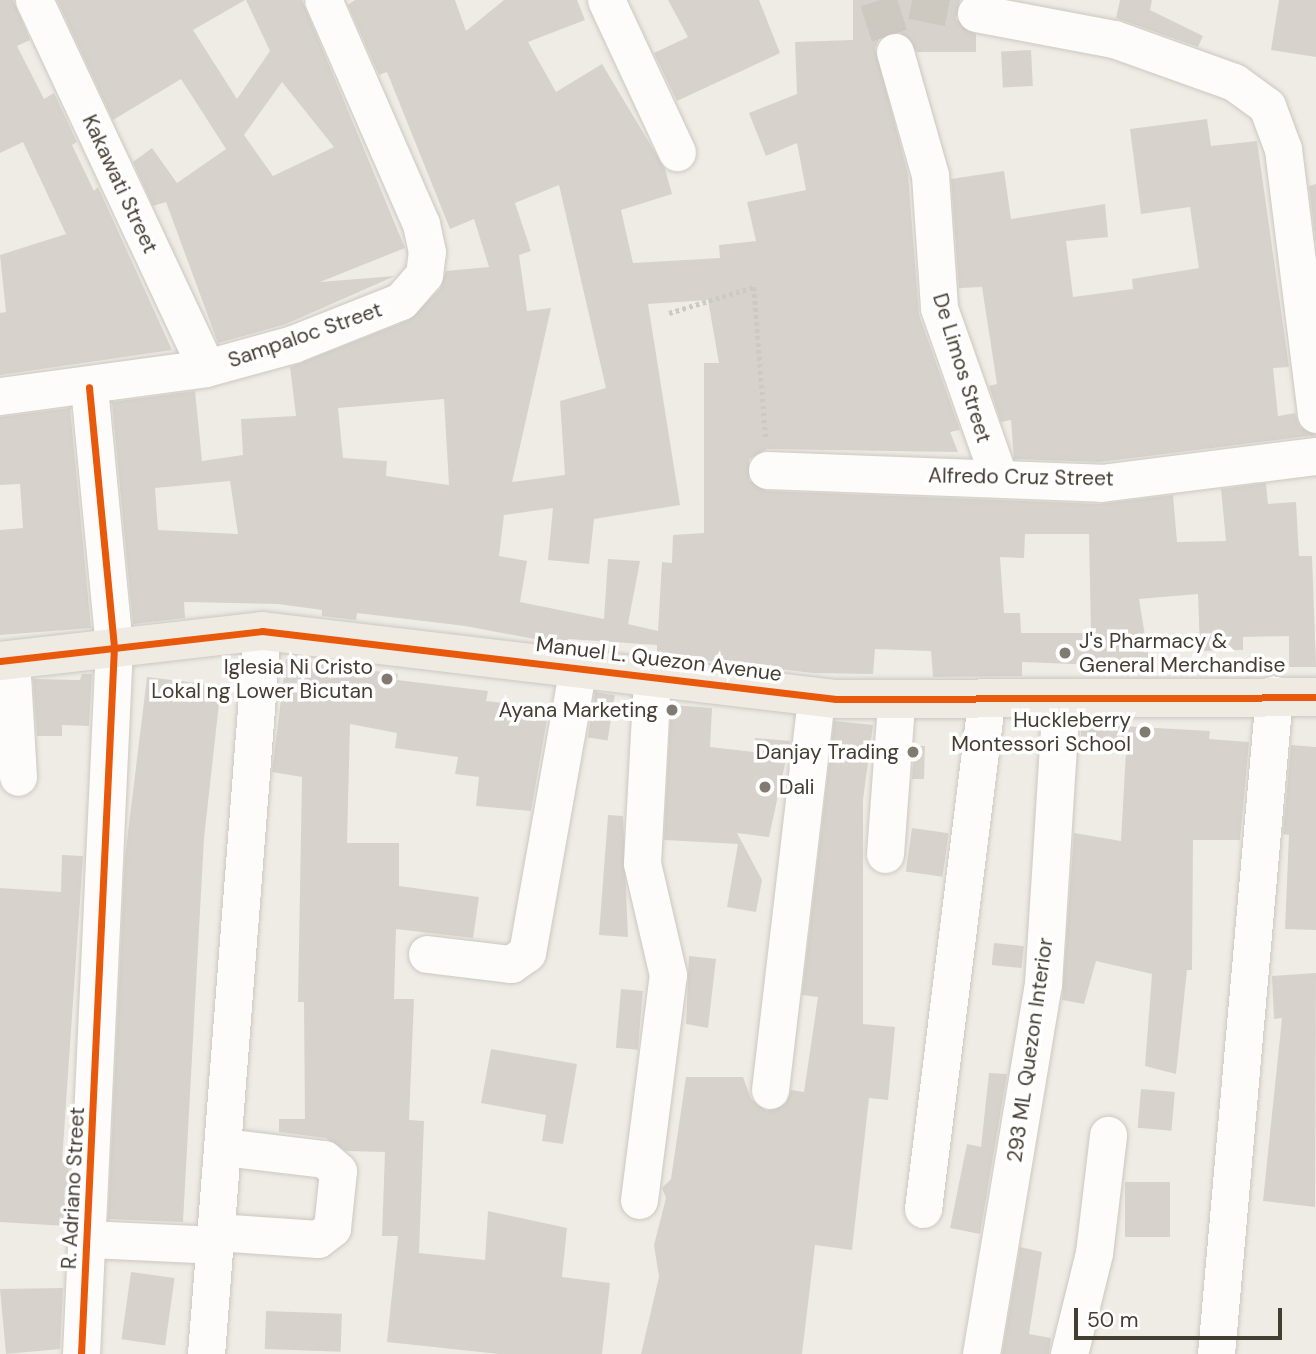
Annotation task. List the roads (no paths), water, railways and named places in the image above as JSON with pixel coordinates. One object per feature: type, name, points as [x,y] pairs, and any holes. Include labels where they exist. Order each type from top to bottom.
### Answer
[{"type":"main road","name":"Manuel L. Quezon Avenue","points":[[5,660],[262,631],[578,666],[816,697],[896,703],[1275,695],[1316,697]]},
{"type":"street","name":"Kakawati Street","points":[[34,0],[206,368]]},
{"type":"street","name":"Sampaloc Street","points":[[0,396],[89,387],[206,368],[370,317],[401,301],[424,275],[428,253],[421,224],[323,0]]},
{"type":"street","points":[[606,0],[677,152]]},
{"type":"street","points":[[981,9],[1114,39],[1254,94],[1274,121],[1283,149],[1309,304],[1316,414]]},
{"type":"street","name":"De Limos Street","points":[[895,52],[930,174],[939,308],[999,478]]},
{"type":"street","name":"R. Adriano Street","points":[[81,1354],[114,647],[89,387]]},
{"type":"street","name":"Alfredo Cruz Street","points":[[767,470],[1101,482],[1316,456]]},
{"type":"street","points":[[206,1354],[262,631]]},
{"type":"street","points":[[5,660],[18,776]]},
{"type":"street","points":[[427,954],[511,964],[527,953],[578,666]]},
{"type":"street","points":[[639,1200],[667,975],[642,863],[652,676]]},
{"type":"street","points":[[1216,1354],[1275,695]]},
{"type":"street","points":[[770,1090],[816,697]]},
{"type":"street","name":"293 ML Quezon Interior","points":[[981,1354],[1043,984],[1061,701]]},
{"type":"street","points":[[885,855],[896,703]]},
{"type":"street","points":[[923,1209],[986,703]]},
{"type":"street","points":[[1069,1354],[1094,1253],[1108,1135]]},
{"type":"street","points":[[88,1239],[318,1239],[332,1228],[338,1171],[324,1159],[223,1147]]},
{"type":"tunnel","points":[[878,0],[895,52]]},
{"type":"tunnel","points":[[912,0],[976,13]]},
{"type":"place","name":"J's Pharmacy & General Merchandise","points":[[1065,653]]},
{"type":"place","name":"Iglesia Ni Cristo Lokal ng Lower Bicutan","points":[[387,679]]},
{"type":"place","name":"Ayana Marketing","points":[[672,710]]},
{"type":"place","name":"Huckleberry Montessori School","points":[[1145,732]]},
{"type":"place","name":"Danjay Trading","points":[[913,752]]},
{"type":"place","name":"Dali","points":[[765,787]]}]
